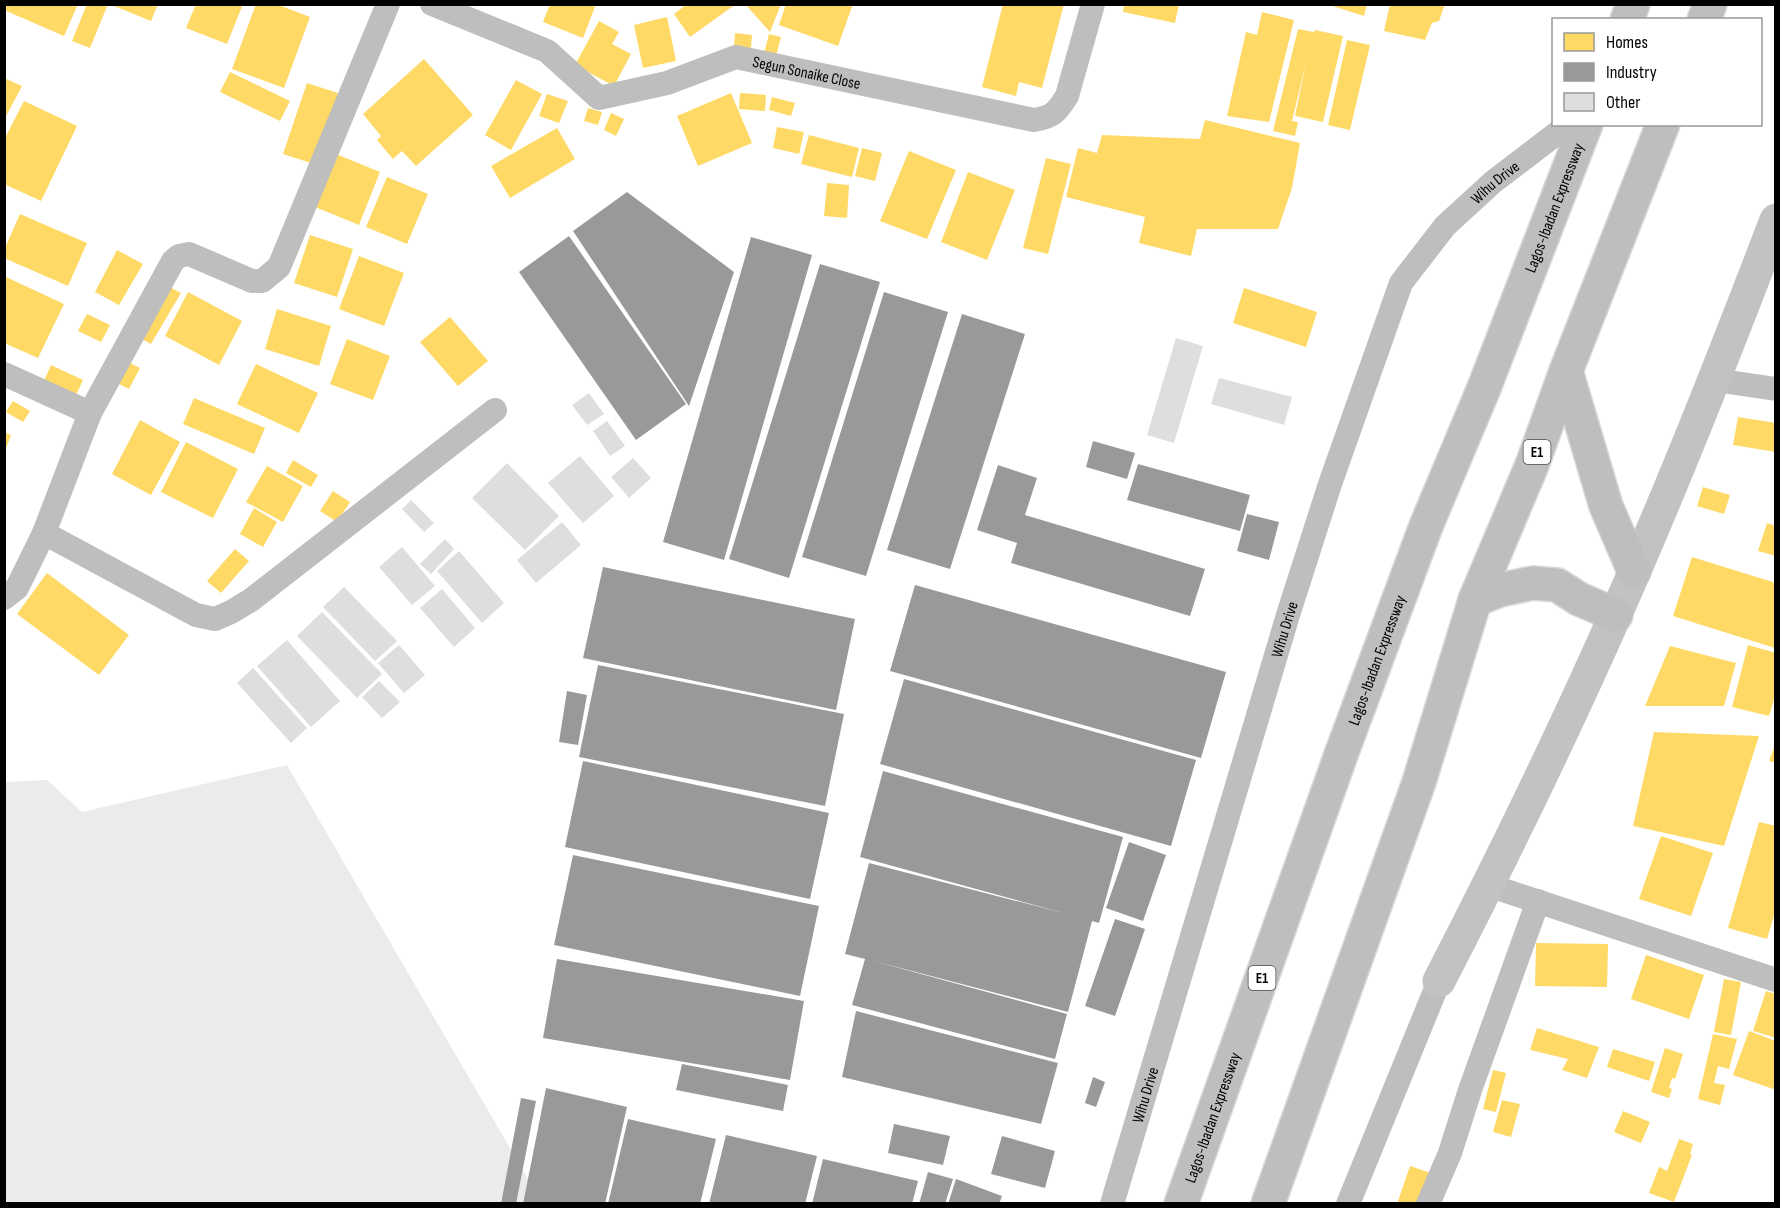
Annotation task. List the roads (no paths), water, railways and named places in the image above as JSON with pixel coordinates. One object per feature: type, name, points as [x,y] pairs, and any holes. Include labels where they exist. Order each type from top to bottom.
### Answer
[{"type":"highway","name":"Lagos-Ibadan Expressway","points":[[1182,1203],[1342,752],[1426,526],[1484,388],[1585,126]]},
{"type":"highway","name":"E1","points":[[1268,1203],[1419,782],[1475,600],[1532,465],[1566,371],[1662,126]]},
{"type":"highway","points":[[1566,371],[1606,506],[1634,571]]},
{"type":"highway","points":[[1475,600],[1500,590],[1533,582],[1557,585],[1579,599],[1616,615]]},
{"type":"main road","points":[[1439,981],[1541,776],[1616,615],[1715,380],[1776,220]]},
{"type":"street","points":[[4,598],[17,588],[44,533],[90,413],[173,261],[179,256],[189,254],[252,281],[262,281],[279,267],[388,4]]},
{"type":"street","name":"Segun Sonaike Close","points":[[432,4],[547,51],[599,98],[667,83],[736,57],[1034,120],[1048,118],[1059,109],[1067,96],[1093,4]]},
{"type":"street","name":"Wihu Drive","points":[[1112,1203],[1288,615],[1330,484],[1401,283],[1445,226],[1493,182],[1566,126]]},
{"type":"street","points":[[4,374],[90,413]]},
{"type":"street","points":[[1715,380],[1776,389]]},
{"type":"street","points":[[44,533],[196,615],[215,618],[252,600],[495,410]]},
{"type":"street","points":[[1488,885],[1776,980]]},
{"type":"street","points":[[1428,1203],[1450,1153],[1470,1090],[1538,901]]},
{"type":"street","points":[[1348,1203],[1439,981]]}]
